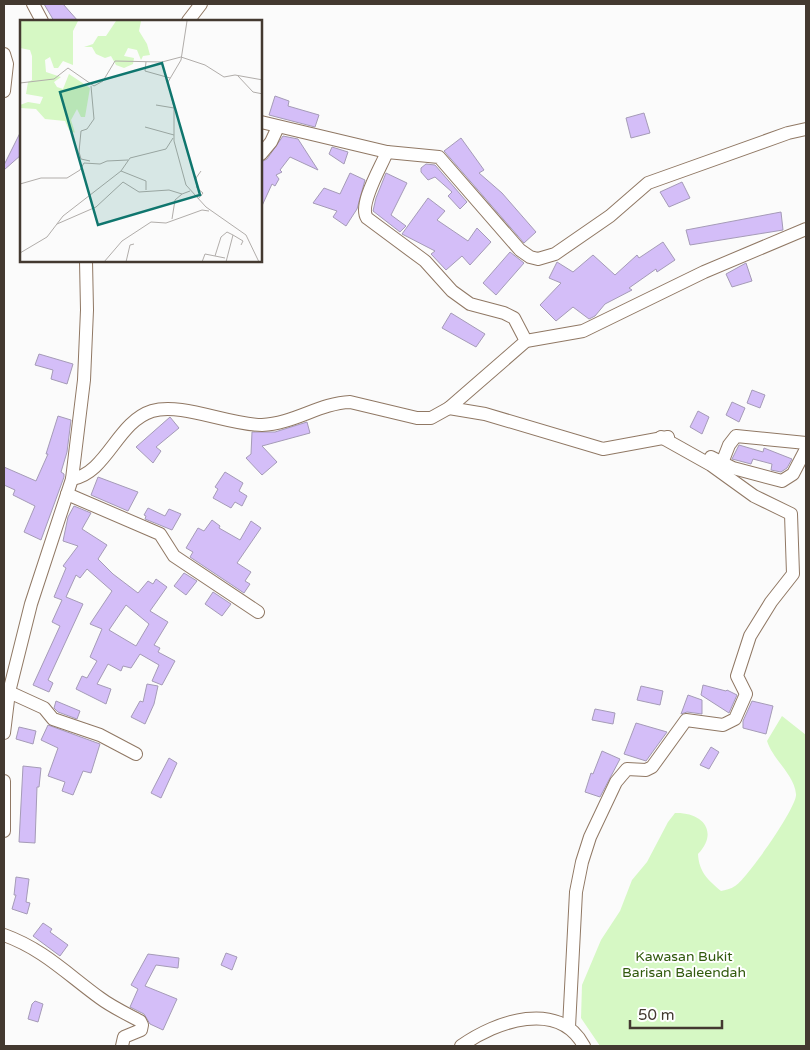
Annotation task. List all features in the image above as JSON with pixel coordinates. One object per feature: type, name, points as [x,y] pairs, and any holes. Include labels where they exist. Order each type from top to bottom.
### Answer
[{"type":"street","points":[[33,4],[41,20]]},
{"type":"street","points":[[189,20],[201,4]]},
{"type":"street","points":[[4,54],[7,64],[4,91]]},
{"type":"street","points":[[262,122],[387,152],[439,157],[520,250],[530,257],[538,258],[555,254],[578,240],[610,216],[648,183],[788,133],[806,130]]},
{"type":"street","points":[[262,153],[272,142],[278,127]]},
{"type":"street","points":[[387,152],[365,202],[363,211],[367,218],[426,261],[452,291],[470,304],[504,313],[514,318],[526,342]]},
{"type":"street","points":[[72,479],[90,472],[126,428],[153,411],[172,409],[241,424],[263,425],[302,417],[340,403],[364,405],[417,418],[431,418],[449,408],[526,342],[583,331],[688,280],[806,229]]},
{"type":"street","points":[[4,733],[10,692],[31,604],[72,479],[84,380],[87,310],[86,262]]},
{"type":"street","points":[[449,408],[485,414],[603,449],[661,437],[675,439],[722,463],[782,481],[793,474],[806,449]]},
{"type":"street","points":[[722,463],[729,445],[736,436],[806,443]]},
{"type":"street","points":[[569,1027],[576,892],[582,862],[590,837],[616,782],[627,769],[646,770],[652,767],[686,720],[723,725],[735,719],[746,694],[737,674],[747,641],[794,572],[791,514],[754,496],[711,465],[661,437]]},
{"type":"street","points":[[67,494],[160,534],[174,556],[258,612]]},
{"type":"street","points":[[10,692],[44,708],[53,718],[92,732],[136,754]]},
{"type":"street","points":[[4,780],[4,831]]},
{"type":"street","points":[[4,935],[34,948],[58,964],[102,999],[140,1021],[142,1025],[141,1030],[124,1037],[122,1046]]},
{"type":"street","points":[[461,1046],[486,1032],[530,1018],[544,1018],[569,1027],[578,1034],[584,1046]]},
{"type":"green space","name":"Kawasan Bukit Barisan Baleendah","points":[[782,716],[806,735],[806,1046],[600,1046],[581,1018],[582,985],[601,940],[620,911],[632,880],[647,862],[668,822],[675,813],[693,816],[705,825],[707,838],[698,854],[700,866],[705,875],[721,891],[733,887],[741,881],[789,813],[796,794],[794,787],[788,773],[767,741]]},
{"type":"building","points":[[44,4],[63,4],[77,20],[53,20]]},
{"type":"building","points":[[275,96],[289,101],[288,106],[319,115],[315,127],[269,115]]},
{"type":"building","points":[[644,113],[650,133],[631,138],[626,118]]},
{"type":"building","points":[[20,133],[20,156],[4,170],[4,165]]},
{"type":"building","points":[[283,136],[298,139],[318,170],[290,157],[280,170],[282,172],[276,175],[279,179],[275,186],[272,184],[262,206],[262,162],[267,159]]},
{"type":"building","points":[[461,138],[484,170],[479,173],[502,193],[536,232],[524,243],[444,151]]},
{"type":"building","points":[[332,147],[348,152],[344,164],[329,154]]},
{"type":"building","points":[[426,164],[435,165],[467,202],[460,209],[448,196],[452,192],[435,177],[428,180],[421,172],[421,168]]},
{"type":"building","points":[[350,173],[365,180],[357,209],[346,226],[333,217],[337,211],[313,203],[324,188],[340,194]]},
{"type":"building","points":[[386,173],[407,183],[391,215],[406,226],[400,232],[373,211]]},
{"type":"building","points":[[682,182],[690,198],[669,207],[660,192]]},
{"type":"building","points":[[428,198],[445,211],[437,220],[468,241],[477,228],[491,242],[470,265],[462,256],[446,270],[431,254],[435,251],[402,234]]},
{"type":"building","points":[[781,212],[783,230],[690,245],[686,230]]},
{"type":"building","points":[[663,242],[675,260],[657,272],[656,269],[629,288],[632,290],[605,304],[595,316],[589,319],[573,307],[556,321],[540,305],[561,283],[549,278],[557,262],[573,272],[593,255],[615,275],[637,255],[639,258]]},
{"type":"building","points":[[510,252],[524,263],[496,295],[483,283]]},
{"type":"building","points":[[746,263],[752,281],[732,287],[726,274]]},
{"type":"building","points":[[451,313],[485,334],[476,347],[442,328]]},
{"type":"building","points":[[39,354],[73,364],[67,384],[51,379],[53,370],[35,365]]},
{"type":"building","points":[[752,390],[765,395],[760,408],[747,403]]},
{"type":"building","points":[[732,402],[745,408],[739,422],[726,415]]},
{"type":"building","points":[[698,411],[709,417],[702,434],[690,427]]},
{"type":"building","points":[[58,416],[71,420],[67,452],[61,472],[64,474],[64,477],[41,540],[24,532],[35,506],[13,495],[15,490],[4,485],[4,467],[36,481],[48,454],[46,454]]},
{"type":"building","points":[[170,417],[179,428],[156,447],[161,451],[153,463],[136,447]]},
{"type":"building","points":[[307,422],[310,433],[262,446],[277,462],[262,475],[246,458],[251,454],[252,432],[275,432]]},
{"type":"building","points":[[739,445],[763,452],[764,448],[792,459],[787,468],[781,472],[771,470],[772,464],[753,459],[751,464],[732,459]]},
{"type":"building","points":[[225,472],[243,483],[239,491],[247,496],[242,506],[235,502],[231,508],[213,498],[218,489],[215,487]]},
{"type":"building","points":[[98,477],[138,492],[128,511],[91,495]]},
{"type":"building","points":[[74,506],[91,513],[82,529],[107,545],[98,559],[113,574],[138,593],[148,581],[153,584],[156,579],[167,587],[150,611],[168,622],[154,645],[160,648],[158,652],[175,661],[162,685],[152,681],[159,665],[140,654],[131,668],[123,666],[121,671],[108,664],[97,684],[111,689],[106,704],[76,689],[82,676],[87,678],[97,661],[90,657],[102,629],[90,624],[112,591],[87,569],[80,578],[76,575],[66,597],[83,604],[48,680],[53,683],[49,692],[33,685],[60,626],[52,622],[62,600],[54,597],[66,568],[63,566],[78,546],[63,541],[68,517]],"holes":[[[126,605],[149,624],[136,646],[109,630]]]},
{"type":"building","points":[[148,508],[165,516],[169,509],[181,514],[172,530],[145,519],[146,516],[144,515]]},
{"type":"building","points":[[212,520],[220,526],[219,528],[240,540],[251,521],[261,528],[237,563],[251,572],[245,581],[250,584],[244,593],[190,557],[193,552],[186,548],[198,528],[204,531]]},
{"type":"building","points":[[184,573],[197,581],[186,595],[174,586]]},
{"type":"building","points":[[213,592],[231,604],[222,616],[205,604]]},
{"type":"building","points":[[147,684],[158,686],[154,704],[145,724],[131,717],[140,701],[143,702]]},
{"type":"building","points":[[703,685],[727,690],[737,695],[729,713],[701,695]]},
{"type":"building","points":[[641,686],[663,691],[660,705],[637,700]]},
{"type":"building","points":[[688,695],[702,700],[702,714],[687,712],[681,714]]},
{"type":"building","points":[[56,701],[80,711],[77,719],[58,712],[54,708]]},
{"type":"building","points":[[752,701],[773,706],[766,734],[743,728],[743,721]]},
{"type":"building","points":[[595,709],[615,713],[613,724],[592,720]]},
{"type":"building","points":[[636,723],[667,732],[646,761],[624,754]]},
{"type":"building","points":[[48,725],[100,744],[91,773],[83,771],[73,795],[62,791],[65,782],[48,776],[58,748],[41,740]]},
{"type":"building","points":[[19,727],[36,731],[33,744],[16,739]]},
{"type":"building","points":[[711,747],[719,752],[709,769],[700,765]]},
{"type":"building","points":[[602,751],[620,759],[600,797],[585,792],[591,773],[593,774]]},
{"type":"building","points":[[169,758],[177,763],[161,798],[151,793]]},
{"type":"building","points":[[23,766],[41,768],[39,787],[37,787],[35,843],[19,842]]},
{"type":"building","points":[[16,877],[29,879],[26,902],[30,903],[27,914],[12,909],[16,895],[14,895]]},
{"type":"building","points":[[43,923],[52,929],[50,932],[68,945],[60,956],[33,936]]},
{"type":"building","points":[[226,953],[237,957],[232,970],[221,965]]},
{"type":"building","points":[[148,954],[179,958],[178,968],[156,965],[145,986],[177,999],[163,1030],[150,1024],[144,1014],[130,1007],[138,989],[131,985]]},
{"type":"building","points":[[35,1001],[43,1004],[38,1022],[28,1019],[32,1004]]}]
